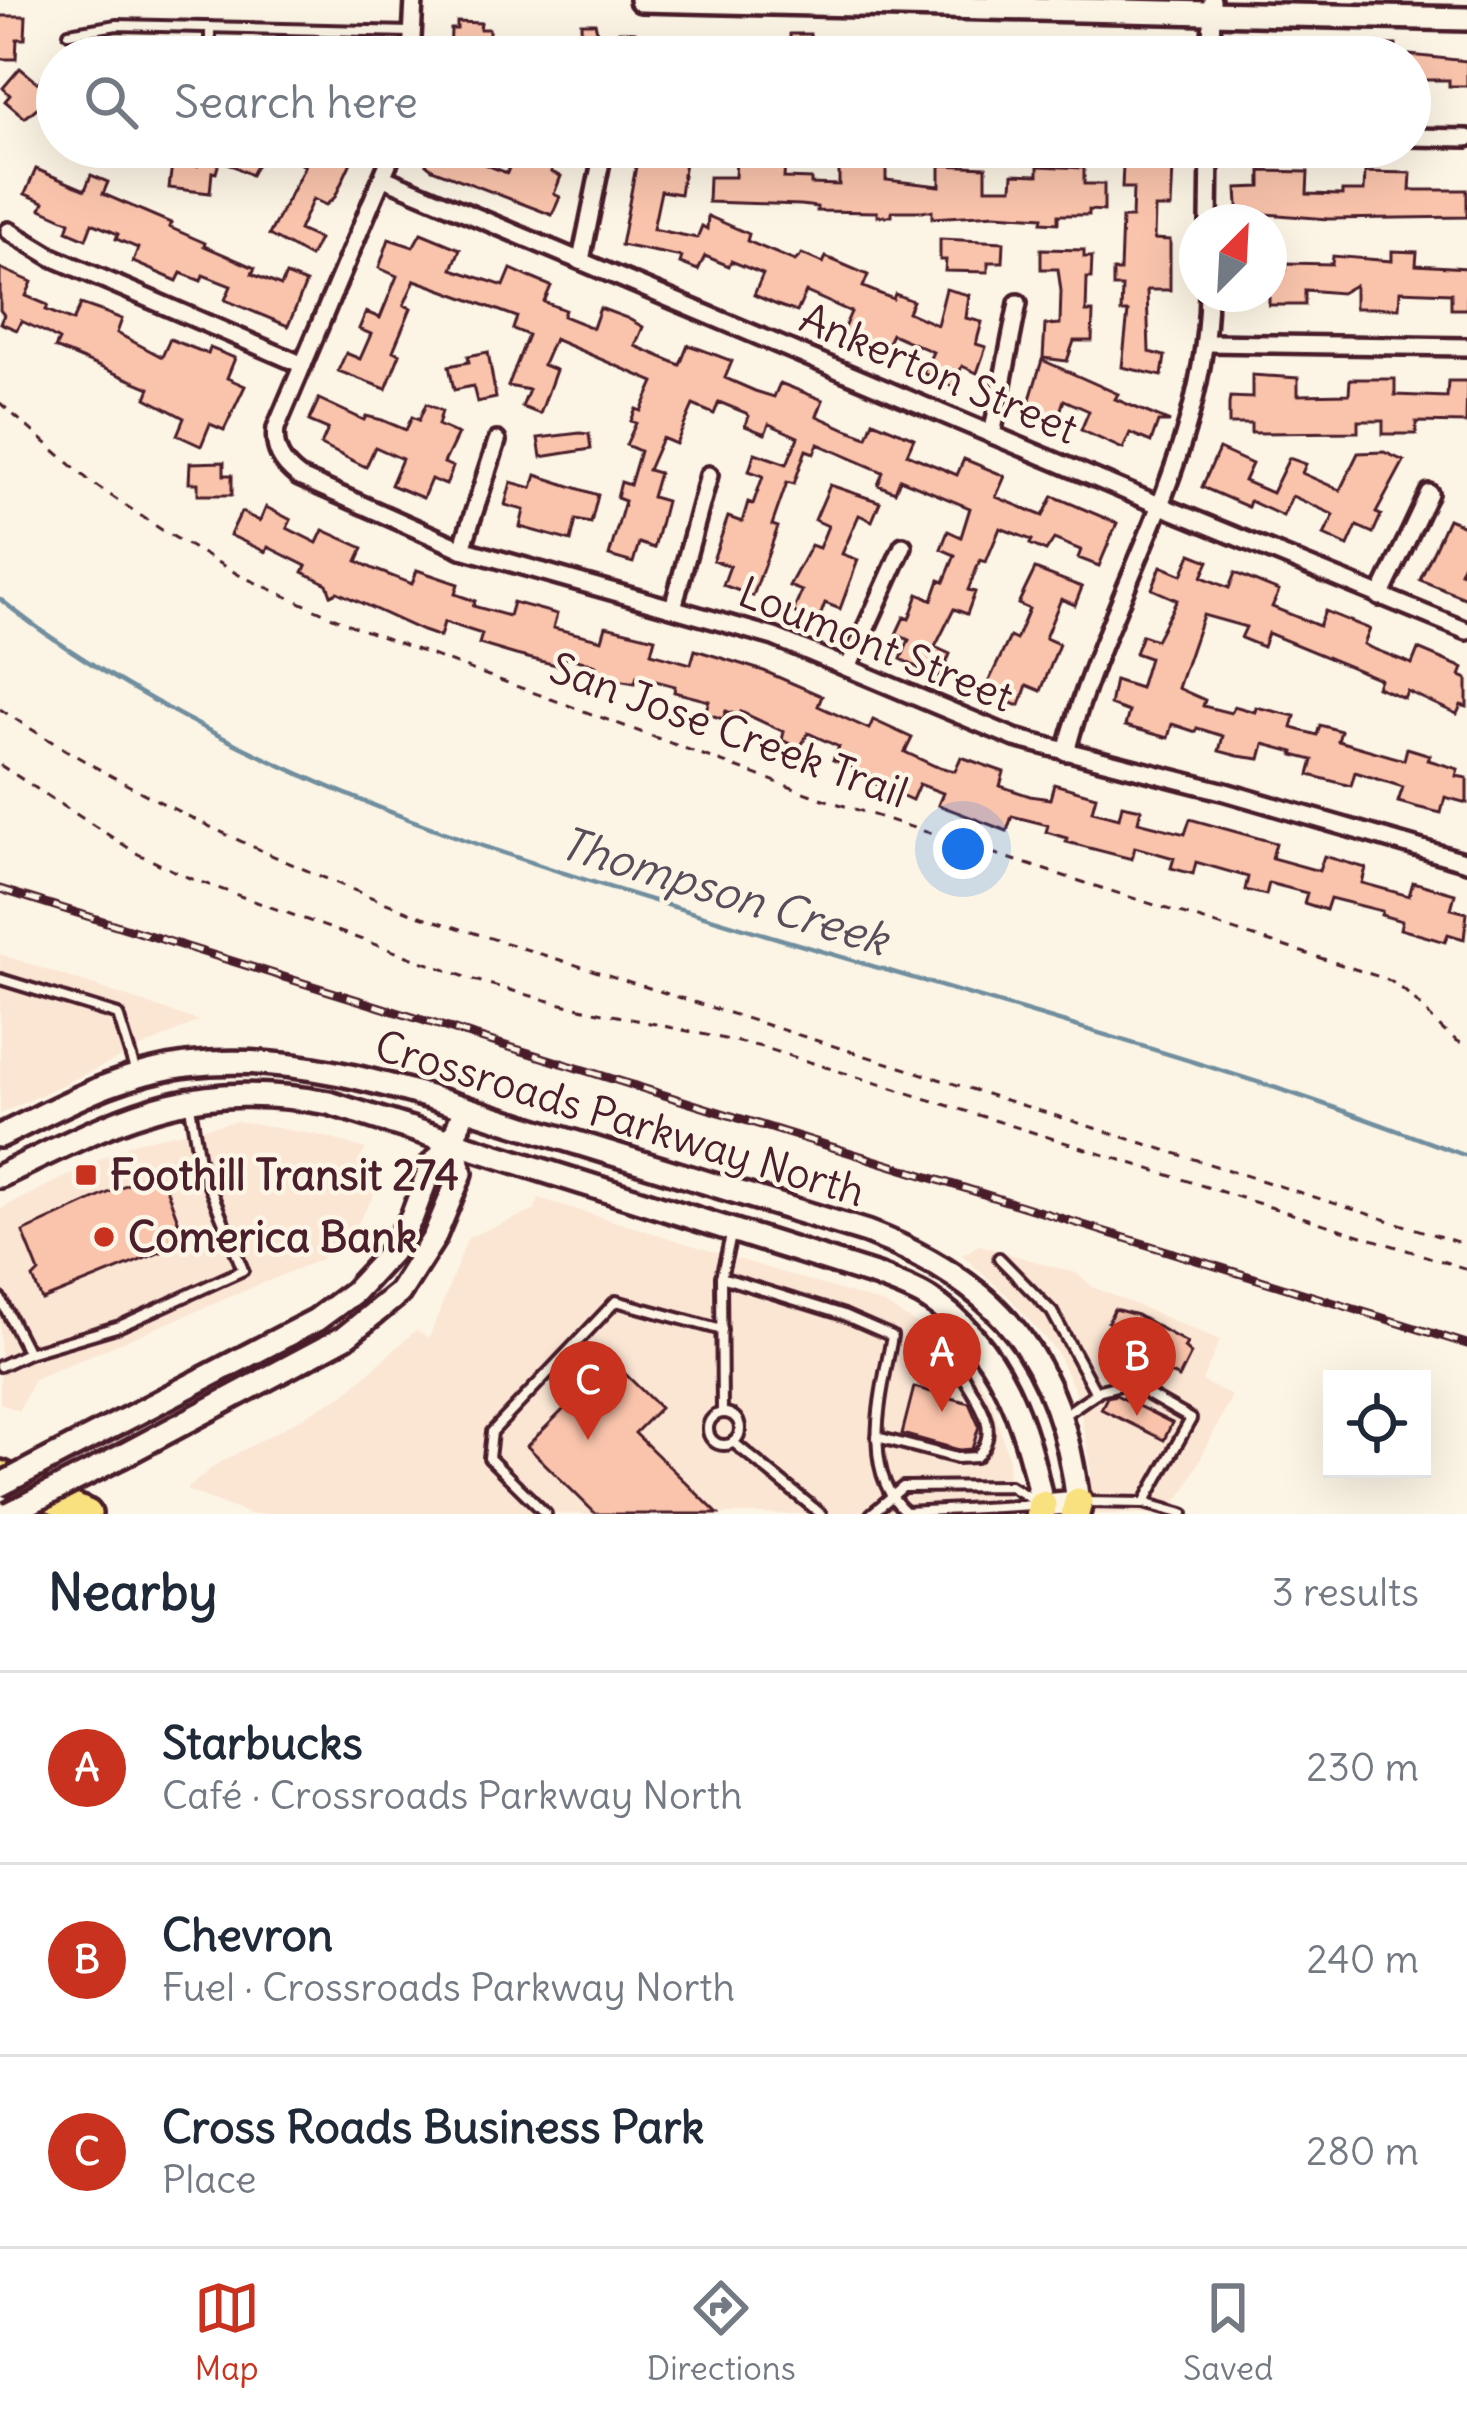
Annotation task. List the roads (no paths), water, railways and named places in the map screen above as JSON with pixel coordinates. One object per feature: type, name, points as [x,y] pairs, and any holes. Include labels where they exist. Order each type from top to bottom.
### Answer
[{"type":"highway","points":[[0,1475],[87,1514]]},
{"type":"street","points":[[412,36],[414,0]]},
{"type":"street","points":[[641,0],[1212,7],[1467,19]]},
{"type":"street","points":[[1431,137],[1467,138]]},
{"type":"street","points":[[9,231],[52,257],[303,365],[388,168]]},
{"type":"street","points":[[581,260],[600,168]]},
{"type":"street","points":[[1209,204],[1210,168]]},
{"type":"street","name":"Ankerton Street","points":[[384,178],[1467,631]]},
{"type":"street","points":[[992,435],[1018,303]]},
{"type":"street","points":[[1066,752],[1094,660],[1184,444],[1208,343],[1208,312]]},
{"type":"street","points":[[1208,343],[1467,347]]},
{"type":"street","name":"Loumont Street","points":[[303,365],[276,428],[278,453],[286,467],[462,550],[774,637],[971,722],[1066,752],[1244,797],[1467,862]]},
{"type":"street","points":[[462,550],[497,442]]},
{"type":"street","points":[[673,608],[709,475]]},
{"type":"street","points":[[1380,597],[1429,493]]},
{"type":"street","points":[[848,668],[903,546]]},
{"type":"street","points":[[189,1099],[194,1064]]},
{"type":"street","name":"Crossroads Parkway North","points":[[0,1136],[79,1096],[136,1075],[194,1064],[296,1066],[465,1108],[868,1232],[947,1269],[982,1294],[1011,1326],[1039,1364],[1063,1416],[1076,1508]]},
{"type":"street","name":"Crossroads Parkway North","points":[[0,1176],[123,1117],[226,1094],[292,1096],[329,1103],[878,1276],[929,1299],[966,1329],[1007,1384],[1029,1439],[1041,1509]]},
{"type":"street","points":[[0,1485],[316,1320],[354,1292],[391,1252],[412,1217],[430,1166],[452,1142],[465,1108]]},
{"type":"street","points":[[8,1514],[374,1318],[416,1271],[445,1214],[460,1173],[452,1142]]},
{"type":"street","points":[[732,1231],[743,1194]]},
{"type":"street","points":[[1041,1509],[1076,1508]]},
{"type":"lane","points":[[69,33],[117,26],[412,32]]},
{"type":"lane","points":[[210,26],[210,36]]},
{"type":"lane","points":[[0,979],[118,1015],[136,1075]]},
{"type":"lane","points":[[0,1366],[120,1326],[243,1270],[199,1161],[189,1099]]},
{"type":"lane","points":[[722,1413],[721,1277],[732,1231]]},
{"type":"lane","points":[[999,1258],[1052,1312],[1096,1393]]},
{"type":"lane","points":[[721,1277],[844,1315],[892,1336],[875,1437],[890,1499],[906,1512],[1041,1509]]},
{"type":"lane","points":[[0,1298],[28,1353]]},
{"type":"lane","points":[[546,1514],[489,1458],[493,1432],[616,1301],[722,1330]]},
{"type":"lane","points":[[875,1437],[957,1457],[976,1457],[986,1448],[989,1423],[955,1368]]},
{"type":"lane","points":[[1063,1416],[1096,1393],[1127,1383],[1191,1419],[1144,1503]]},
{"type":"lane","points":[[722,1413],[732,1416],[739,1434],[733,1442],[718,1444],[710,1437],[710,1422],[722,1413]]},
{"type":"lane","points":[[733,1442],[820,1514]]},
{"type":"lane","points":[[871,1514],[903,1487],[1010,1486],[1041,1509]]},
{"type":"lane","points":[[1076,1508],[1144,1503],[1182,1514]]},
{"type":"waterway","name":"Thompson Creek","points":[[0,599],[73,652],[151,699],[225,739],[375,806],[608,887],[1279,1089],[1467,1156]]},
{"type":"railway","points":[[0,889],[1467,1344]]},
{"type":"place","name":"Foothill Transit 274","points":[[86,1175]]},
{"type":"place","name":"Comerica Bank","points":[[104,1237]]},
{"type":"place","name":"Starbucks","points":[[942,1412]]},
{"type":"place","name":"Chevron","points":[[1137,1416]]},
{"type":"place","name":"Cross Roads Business Park","points":[[588,1440]]}]
